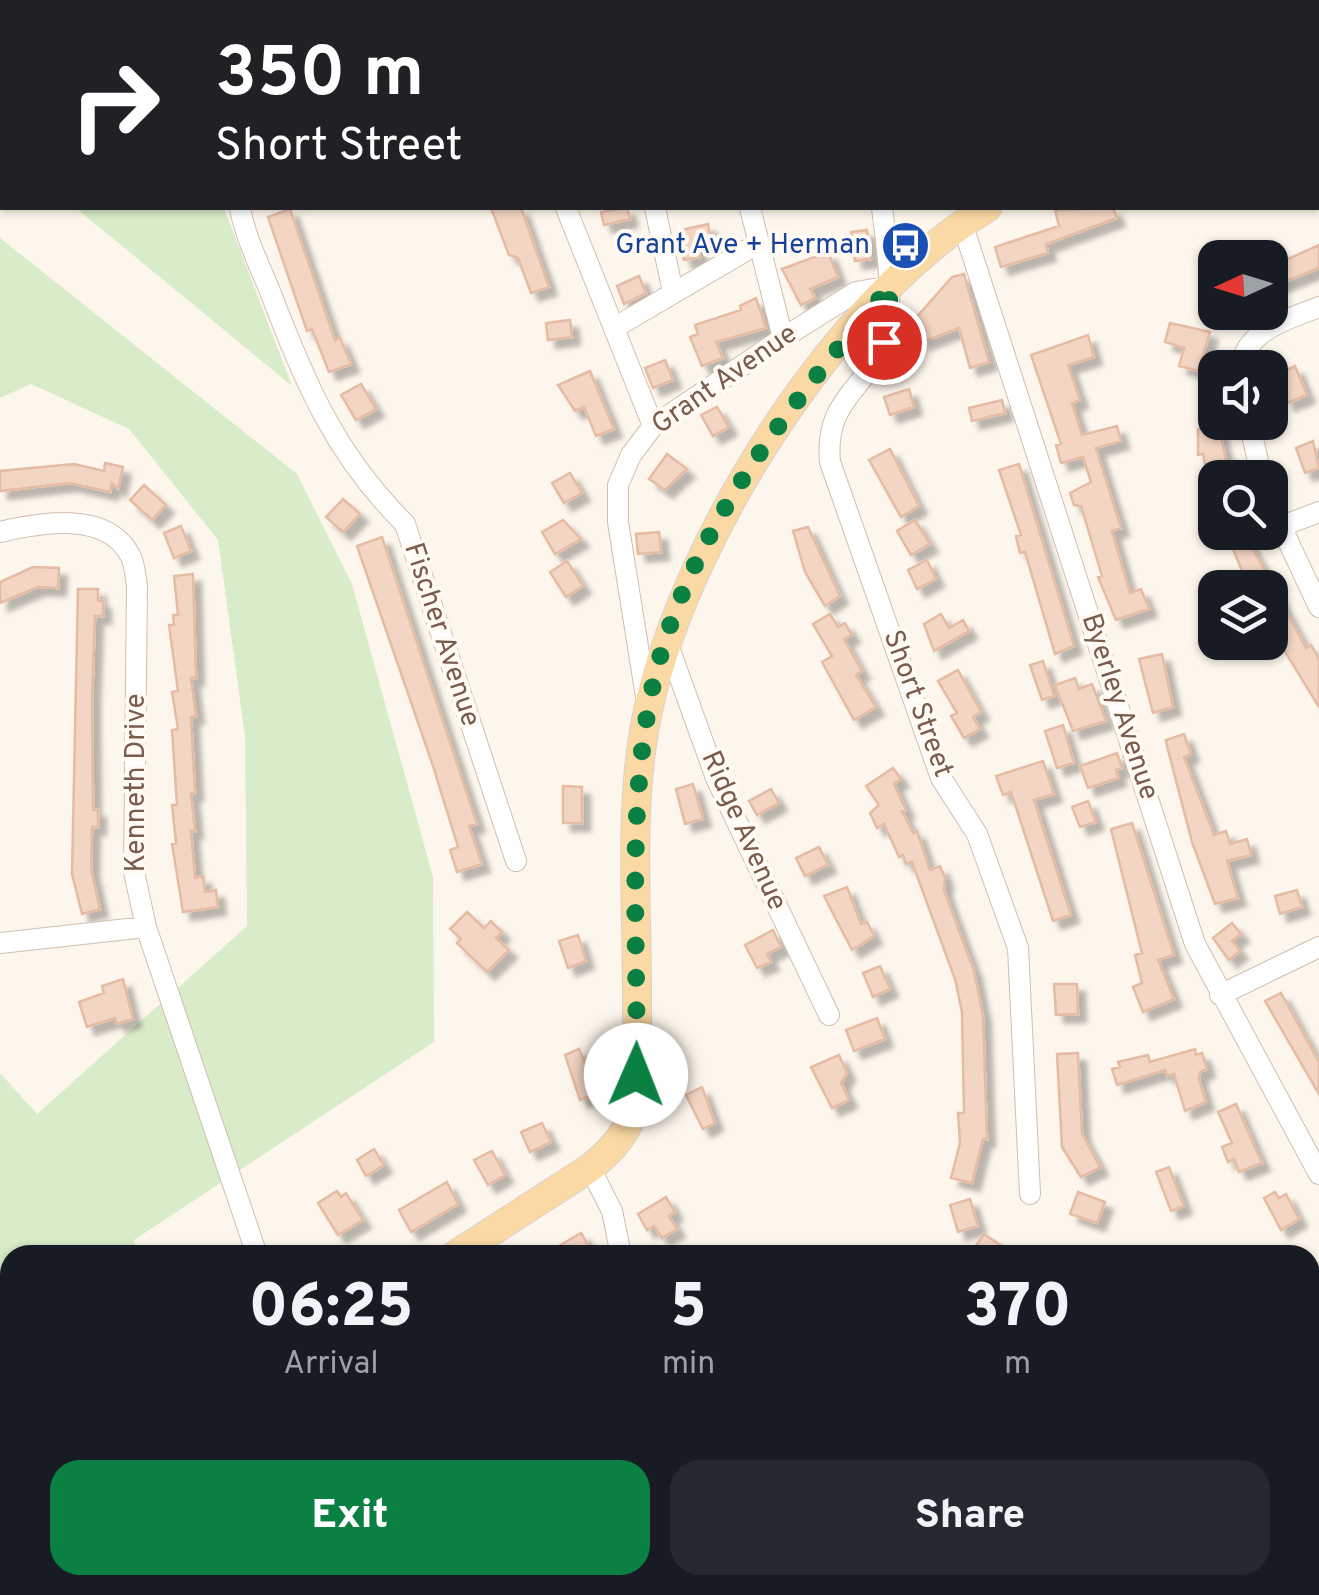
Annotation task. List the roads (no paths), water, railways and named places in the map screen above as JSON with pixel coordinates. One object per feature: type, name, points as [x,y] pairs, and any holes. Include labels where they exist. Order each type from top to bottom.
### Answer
[{"type":"main road","name":"Grant Avenue","points":[[891,286],[962,223],[984,210]]},
{"type":"main road","points":[[471,1245],[590,1168],[621,1136],[635,1095],[640,791],[648,707],[667,642],[702,554],[744,475],[830,356],[891,286]]},
{"type":"street","name":"Fischer Avenue","points":[[241,210],[296,357],[329,431],[364,483],[404,524],[516,861]]},
{"type":"street","points":[[567,210],[653,426]]},
{"type":"street","points":[[654,210],[674,292]]},
{"type":"street","points":[[750,210],[783,338]]},
{"type":"street","name":"Short Street","points":[[882,210],[891,286],[884,342],[835,415],[827,434],[830,462],[941,778],[977,834],[1018,948],[1030,1194]]},
{"type":"street","name":"Byerley Avenue","points":[[962,223],[1195,944],[1319,1174]]},
{"type":"street","points":[[614,328],[758,243]]},
{"type":"street","name":"Grant Avenue","points":[[648,707],[618,522],[618,486],[630,455],[653,426],[783,338],[856,292],[891,286]]},
{"type":"street","points":[[1247,350],[1250,343],[1273,325],[1319,307]]},
{"type":"street","points":[[1288,524],[1319,512]]},
{"type":"street","name":"Kenneth Drive","points":[[0,532],[74,522],[108,534],[130,554],[138,586],[134,872],[146,927],[253,1245]]},
{"type":"street","points":[[1288,539],[1319,607]]},
{"type":"street","name":"Ridge Avenue","points":[[667,642],[716,778],[830,1014]]},
{"type":"street","points":[[0,943],[146,927]]},
{"type":"street","points":[[1220,995],[1319,947]]},
{"type":"street","points":[[590,1168],[612,1212],[619,1245]]},
{"type":"place","name":"Grant Ave + Herman","points":[[905,246]]}]
